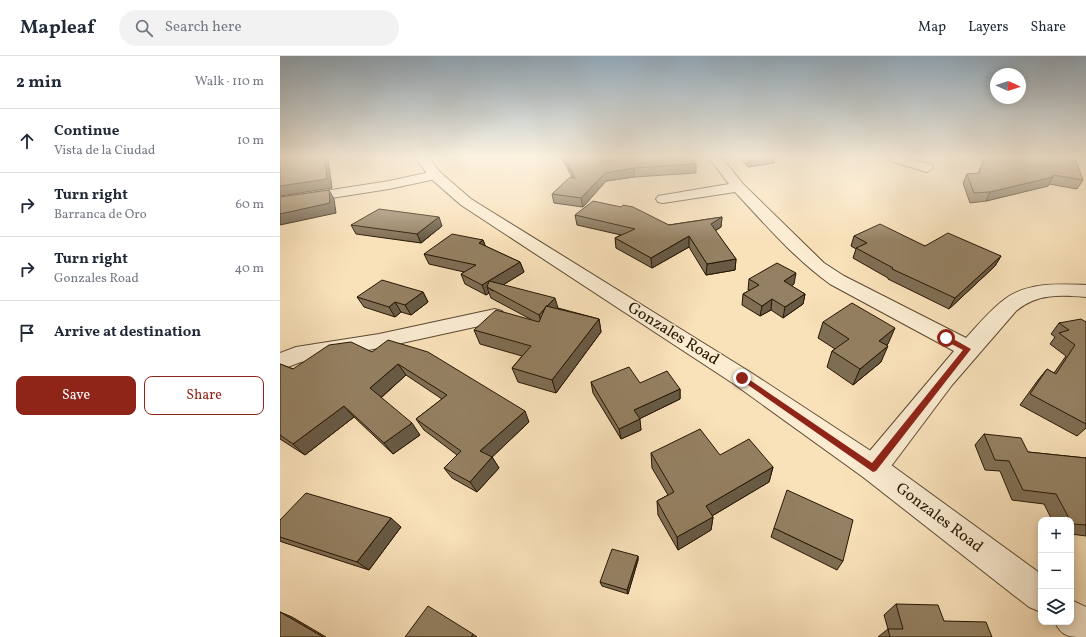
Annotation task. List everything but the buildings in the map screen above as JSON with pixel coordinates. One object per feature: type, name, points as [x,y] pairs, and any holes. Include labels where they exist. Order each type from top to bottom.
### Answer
[{"type":"street","points":[[280,202],[391,185]]},
{"type":"street","name":"Gonzales Road","points":[[448,185],[466,202],[742,378],[873,468],[1038,593]]},
{"type":"street","points":[[663,198],[738,187],[818,267],[837,280],[968,349]]},
{"type":"street","points":[[873,468],[968,349],[1007,308],[1022,297],[1049,291],[1086,291]]},
{"type":"street","points":[[280,362],[296,355],[379,341],[495,316]]},
{"type":"street","points":[[1074,620],[1086,630]]},
{"type":"route","points":[[742,378],[873,468],[968,349],[946,338]]}]
